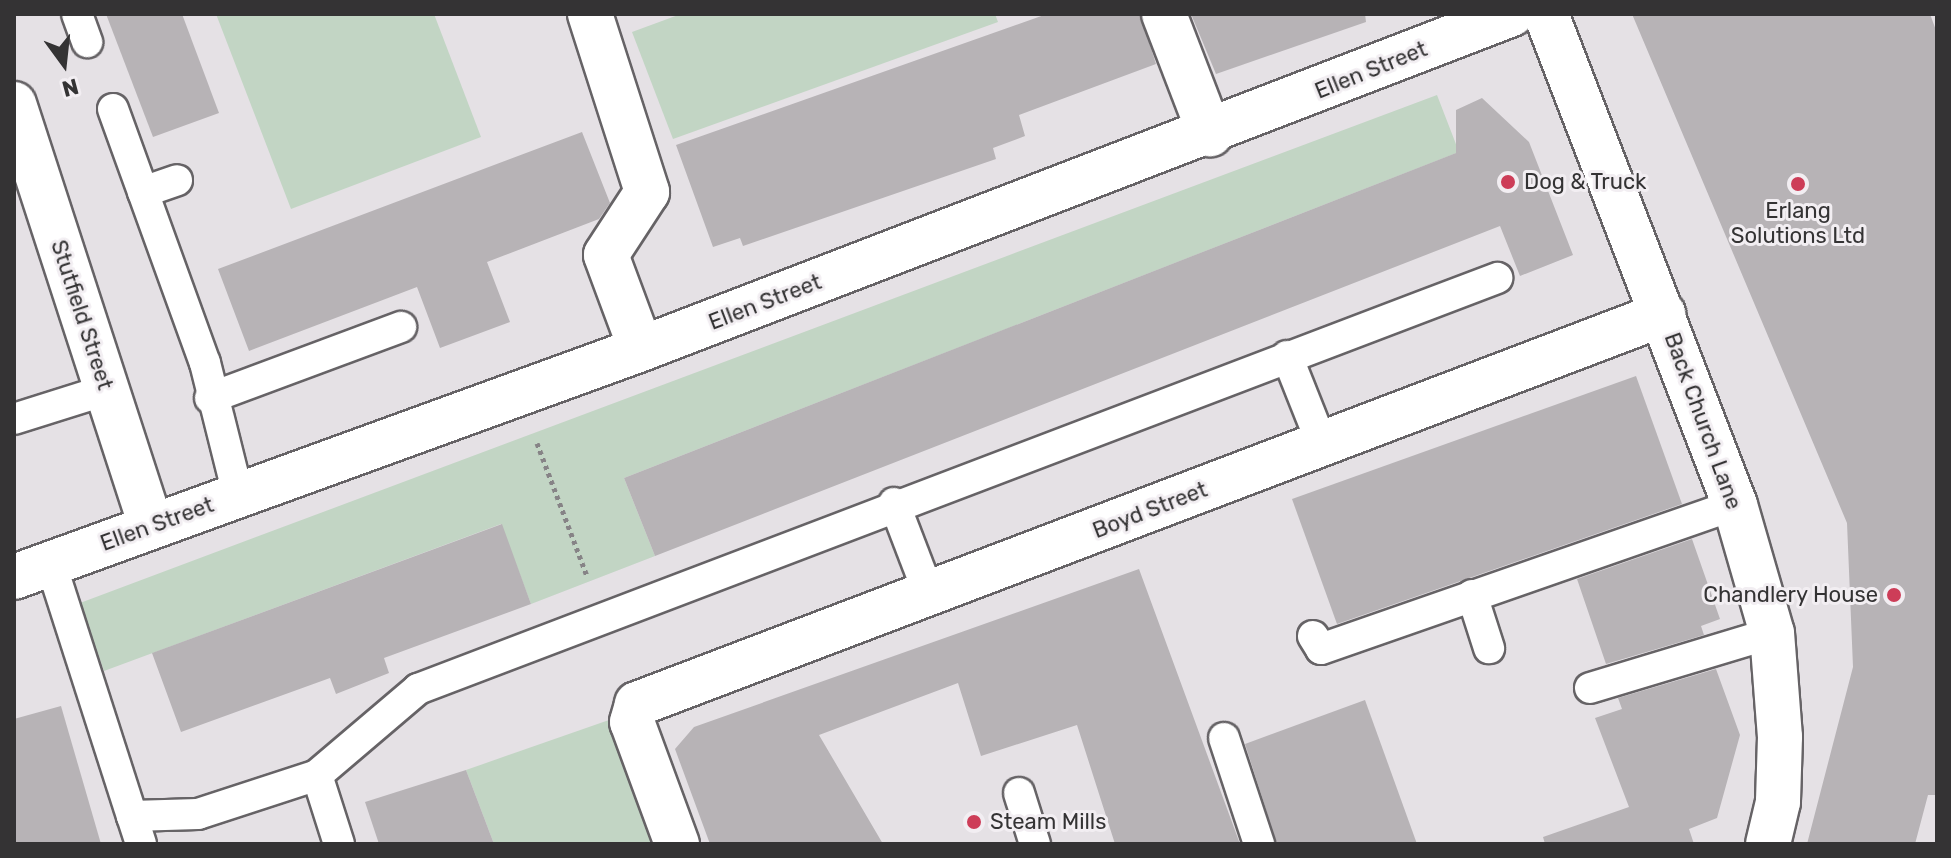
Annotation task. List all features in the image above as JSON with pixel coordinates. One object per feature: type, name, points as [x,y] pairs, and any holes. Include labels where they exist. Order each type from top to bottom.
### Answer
[{"type":"street","points":[[590,14],[647,192],[606,255],[641,349]]},
{"type":"street","points":[[1164,14],[1210,134]]},
{"type":"street","name":"Ellen Street","points":[[32,570],[641,349],[1210,134],[1512,14]]},
{"type":"street","name":"Back Church Lane","points":[[1546,14],[1735,505],[1772,633],[1780,737],[1778,802],[1768,844]]},
{"type":"street","name":"Stutfield Street","points":[[14,104],[151,525]]},
{"type":"street","name":"Boyd Street","points":[[677,844],[632,722],[637,704],[1663,314]]},
{"type":"lane","points":[[113,109],[205,363],[210,398],[238,494]]},
{"type":"lane","points":[[143,192],[177,180]]},
{"type":"lane","points":[[32,570],[136,830],[198,814],[317,775],[418,689],[894,503],[1497,278]]},
{"type":"lane","points":[[210,398],[401,327]]},
{"type":"lane","points":[[1287,356],[1322,444]]},
{"type":"lane","points":[[14,419],[106,390]]},
{"type":"lane","points":[[894,503],[929,594]]},
{"type":"lane","points":[[1313,636],[1321,649],[1735,505]]},
{"type":"lane","points":[[1472,595],[1489,648]]},
{"type":"lane","points":[[1590,688],[1772,633]]},
{"type":"lane","points":[[1224,738],[1259,844]]},
{"type":"lane","points":[[317,775],[339,844]]},
{"type":"lane","points":[[1019,793],[1035,844]]},
{"type":"path","points":[[504,397],[537,444],[602,615]]},
{"type":"green space","points":[[216,14],[434,14],[481,137],[291,209]]},
{"type":"green space","points":[[681,14],[995,14],[998,22],[673,139],[632,32]]},
{"type":"green space","points":[[1437,95],[1459,152],[624,478],[655,556],[531,604],[501,524],[104,671],[80,603]]},
{"type":"green space","points":[[609,720],[656,844],[494,844],[466,770]]},
{"type":"building","points":[[106,14],[182,14],[219,113],[153,137]]},
{"type":"building","points":[[1047,14],[1140,14],[1156,64],[1019,115],[1025,136],[993,148],[996,159],[743,246],[740,238],[713,247],[676,145]]},
{"type":"building","points":[[1191,14],[1365,14],[1366,22],[1216,74]]},
{"type":"building","points":[[1632,14],[1930,14],[1937,33],[1937,795],[1928,795],[1915,844],[1807,844],[1853,667],[1847,523]]},
{"type":"building","points":[[1482,98],[1529,142],[1573,255],[1520,276],[1500,226],[655,556],[624,478],[1456,153],[1456,110]]},
{"type":"building","points":[[582,132],[610,203],[599,219],[487,262],[510,322],[440,348],[417,287],[249,351],[218,269]]},
{"type":"building","points":[[1636,376],[1682,504],[1337,624],[1292,499]]},
{"type":"building","points":[[502,524],[531,604],[384,658],[389,673],[336,694],[330,678],[181,732],[152,653]]},
{"type":"building","points":[[1692,539],[1720,619],[1701,626],[1704,635],[1606,664],[1577,579]]},
{"type":"building","points":[[1139,569],[1240,844],[1115,844],[1077,725],[981,756],[958,683],[819,735],[883,844],[710,844],[675,749],[694,727]]},
{"type":"building","points":[[1716,669],[1740,735],[1717,818],[1689,829],[1694,844],[1545,844],[1543,837],[1629,807],[1595,718],[1622,709],[1618,698]]},
{"type":"building","points":[[1365,700],[1417,844],[1277,844],[1245,744]]},
{"type":"building","points":[[61,706],[101,844],[14,844],[14,719]]},
{"type":"building","points":[[466,770],[494,844],[379,844],[365,802]]},
{"type":"place","name":"Dog & Truck","points":[[1508,182]]},
{"type":"place","name":"Erlang Solutions Ltd","points":[[1798,184]]},
{"type":"place","name":"Chandlery House","points":[[1894,595]]},
{"type":"place","name":"Steam Mills","points":[[974,822]]}]
